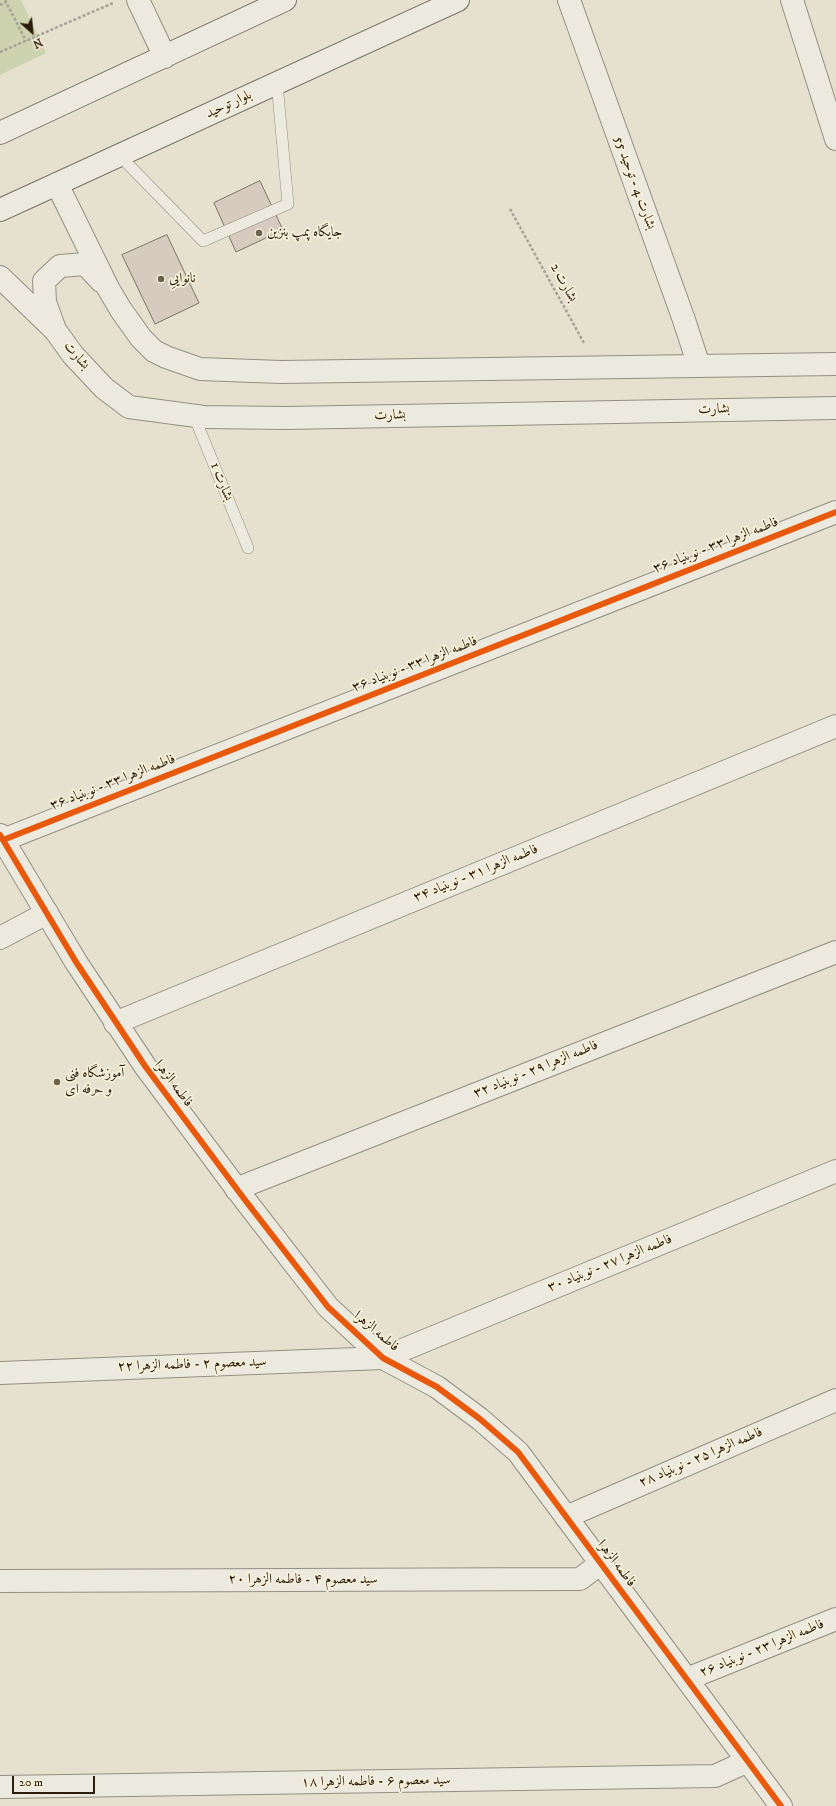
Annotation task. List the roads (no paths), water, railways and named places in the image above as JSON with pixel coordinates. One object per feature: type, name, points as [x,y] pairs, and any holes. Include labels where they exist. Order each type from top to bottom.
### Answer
[{"type":"street","points":[[138,0],[165,57]]},
{"type":"street","points":[[0,133],[285,0]]},
{"type":"street","name":"بلوار توحید","points":[[0,210],[458,0]]},
{"type":"street","name":"بشارت 4 - توحید 55","points":[[568,0],[699,366]]},
{"type":"street","points":[[792,0],[836,139]]},
{"type":"street","points":[[57,184],[108,288],[121,310],[141,338],[154,351],[166,357],[200,369],[281,372],[836,364]]},
{"type":"street","points":[[55,330],[45,302],[44,281],[60,266],[85,264],[108,288]]},
{"type":"street","name":"بشارت","points":[[0,277],[55,330],[73,355],[104,388],[128,406],[194,416],[286,418],[836,408]]},
{"type":"street","name":"فاطمه الزهرا ۳۳ - نوبنیاد ۳۶","points":[[1,837],[836,512]]},
{"type":"street","name":"فاطمه الزهرا ۳۱ - نوبنیاد ۳۴","points":[[116,1023],[836,726]]},
{"type":"street","name":"فاطمه الزهرا","points":[[1,837],[76,962],[145,1066],[236,1189],[328,1307],[383,1358],[437,1387],[480,1419],[518,1452],[781,1806]]},
{"type":"street","points":[[0,938],[47,913]]},
{"type":"street","name":"فاطمه الزهرا ۲۹ - نوبنیاد ۳۲","points":[[236,1189],[836,952]]},
{"type":"street","name":"فاطمه الزهرا ۲۷ - نوبنیاد ۳۰","points":[[383,1358],[836,1171]]},
{"type":"street","name":"سید معصوم ۲ - فاطمه الزهرا ۲۲","points":[[0,1373],[383,1358]]},
{"type":"street","name":"فاطمه الزهرا ۲۵ - نوبنیاد ۲۸","points":[[566,1517],[836,1400]]},
{"type":"street","name":"سید معصوم ۴ - فاطمه الزهرا ۲۰","points":[[0,1581],[580,1579],[601,1563]]},
{"type":"street","name":"فاطمه الزهرا ۲۳ - نوبنیاد ۲۶","points":[[687,1679],[836,1619]]},
{"type":"street","name":"سید معصوم ۶ - فاطمه الزهرا ۱۸","points":[[0,1787],[715,1776],[748,1761]]},
{"type":"lane","points":[[119,155],[203,241],[288,204],[277,83]]},
{"type":"lane","name":"بشارت 1","points":[[194,416],[248,548]]},
{"type":"place","name":"جایگاه پمپ بنزین","points":[[259,233]]},
{"type":"place","name":"نانواییِ","points":[[161,279]]},
{"type":"place","name":"آموزشگاه فنی و حرفه ای","points":[[57,1082]]}]
